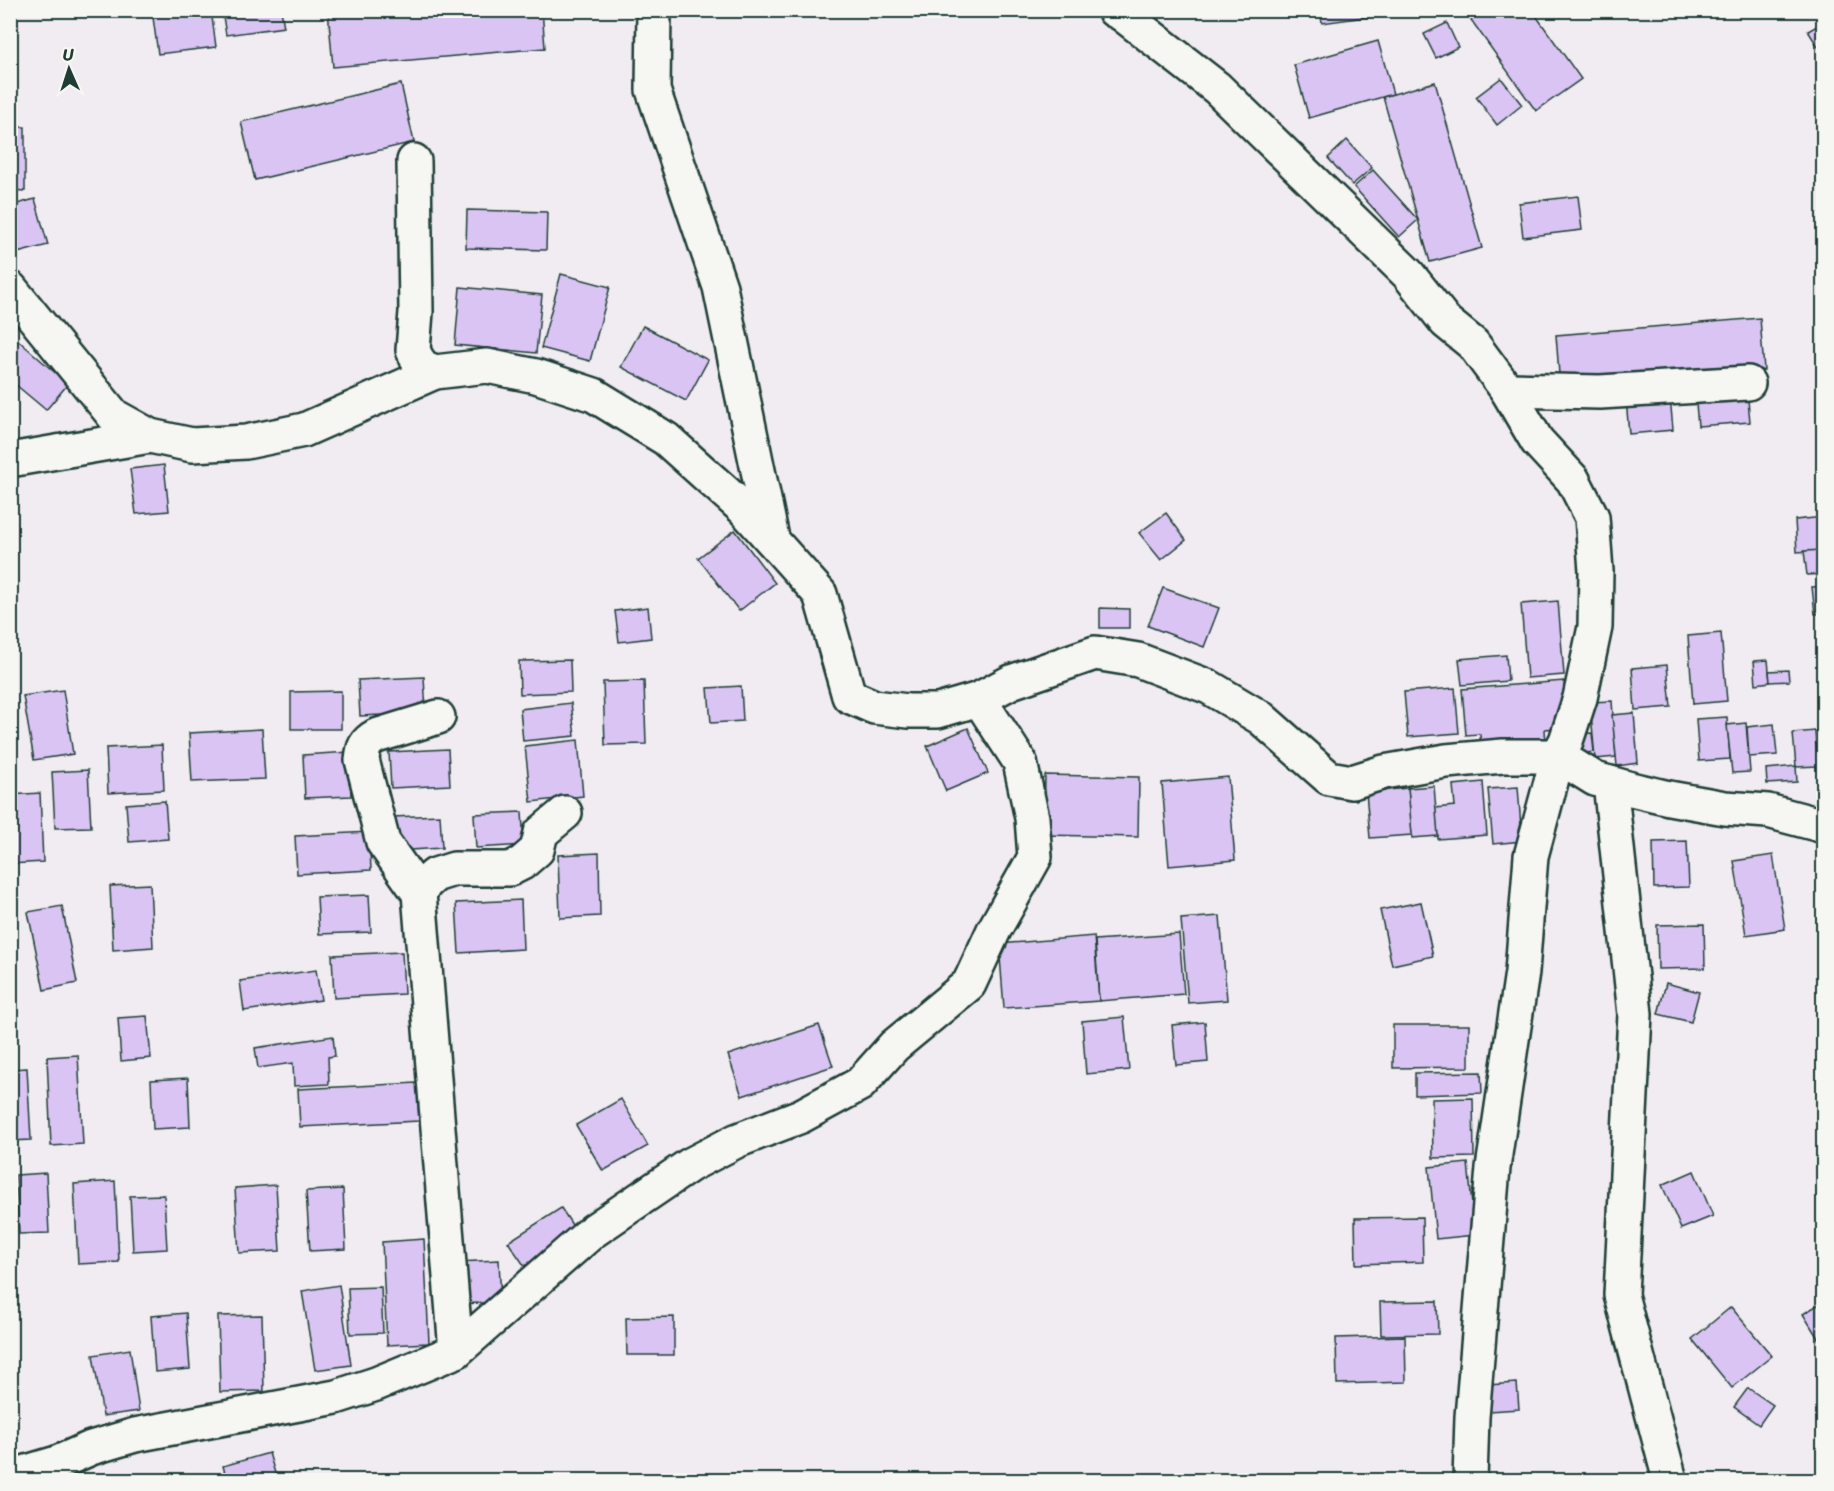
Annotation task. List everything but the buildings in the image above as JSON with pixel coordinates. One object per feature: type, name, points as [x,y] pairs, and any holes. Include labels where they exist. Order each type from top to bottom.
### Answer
[{"type":"street","points":[[654,10],[653,90],[720,287],[772,541]]},
{"type":"street","points":[[1114,10],[1217,88],[1408,274],[1446,322],[1473,345],[1507,390],[1537,441],[1573,480],[1592,517],[1596,571],[1595,627],[1580,699],[1566,741],[1558,756],[1531,856],[1522,972],[1493,1168],[1472,1417],[1470,1480]]},
{"type":"street","points":[[414,161],[416,312],[413,350],[423,368],[435,372]]},
{"type":"street","points":[[10,288],[114,416],[150,436],[192,445],[246,442],[304,430],[435,372],[487,366],[536,376],[594,395],[666,439],[744,509],[820,594],[849,696],[874,707],[909,711],[938,711],[979,699],[1011,682],[1095,652],[1138,660],[1209,687],[1261,718],[1329,778],[1352,782],[1384,772],[1446,761],[1503,756],[1558,756],[1595,779],[1610,783],[1725,808],[1768,811],[1824,826]]},
{"type":"street","points":[[1507,390],[1600,392],[1748,383]]},
{"type":"street","points":[[10,460],[150,436]]},
{"type":"street","points":[[10,1477],[135,1435],[336,1397],[376,1384],[456,1351],[593,1231],[690,1165],[736,1141],[801,1116],[860,1084],[894,1046],[969,984],[994,930],[1035,857],[1032,818],[1020,762],[979,699]]},
{"type":"street","points":[[438,717],[376,736],[363,748],[362,760],[383,842],[419,893],[456,1351]]},
{"type":"street","points":[[1610,783],[1635,1014],[1621,1295],[1670,1480]]},
{"type":"street","points":[[419,893],[435,875],[454,869],[510,869],[522,863],[537,850],[542,833],[565,813]]}]
